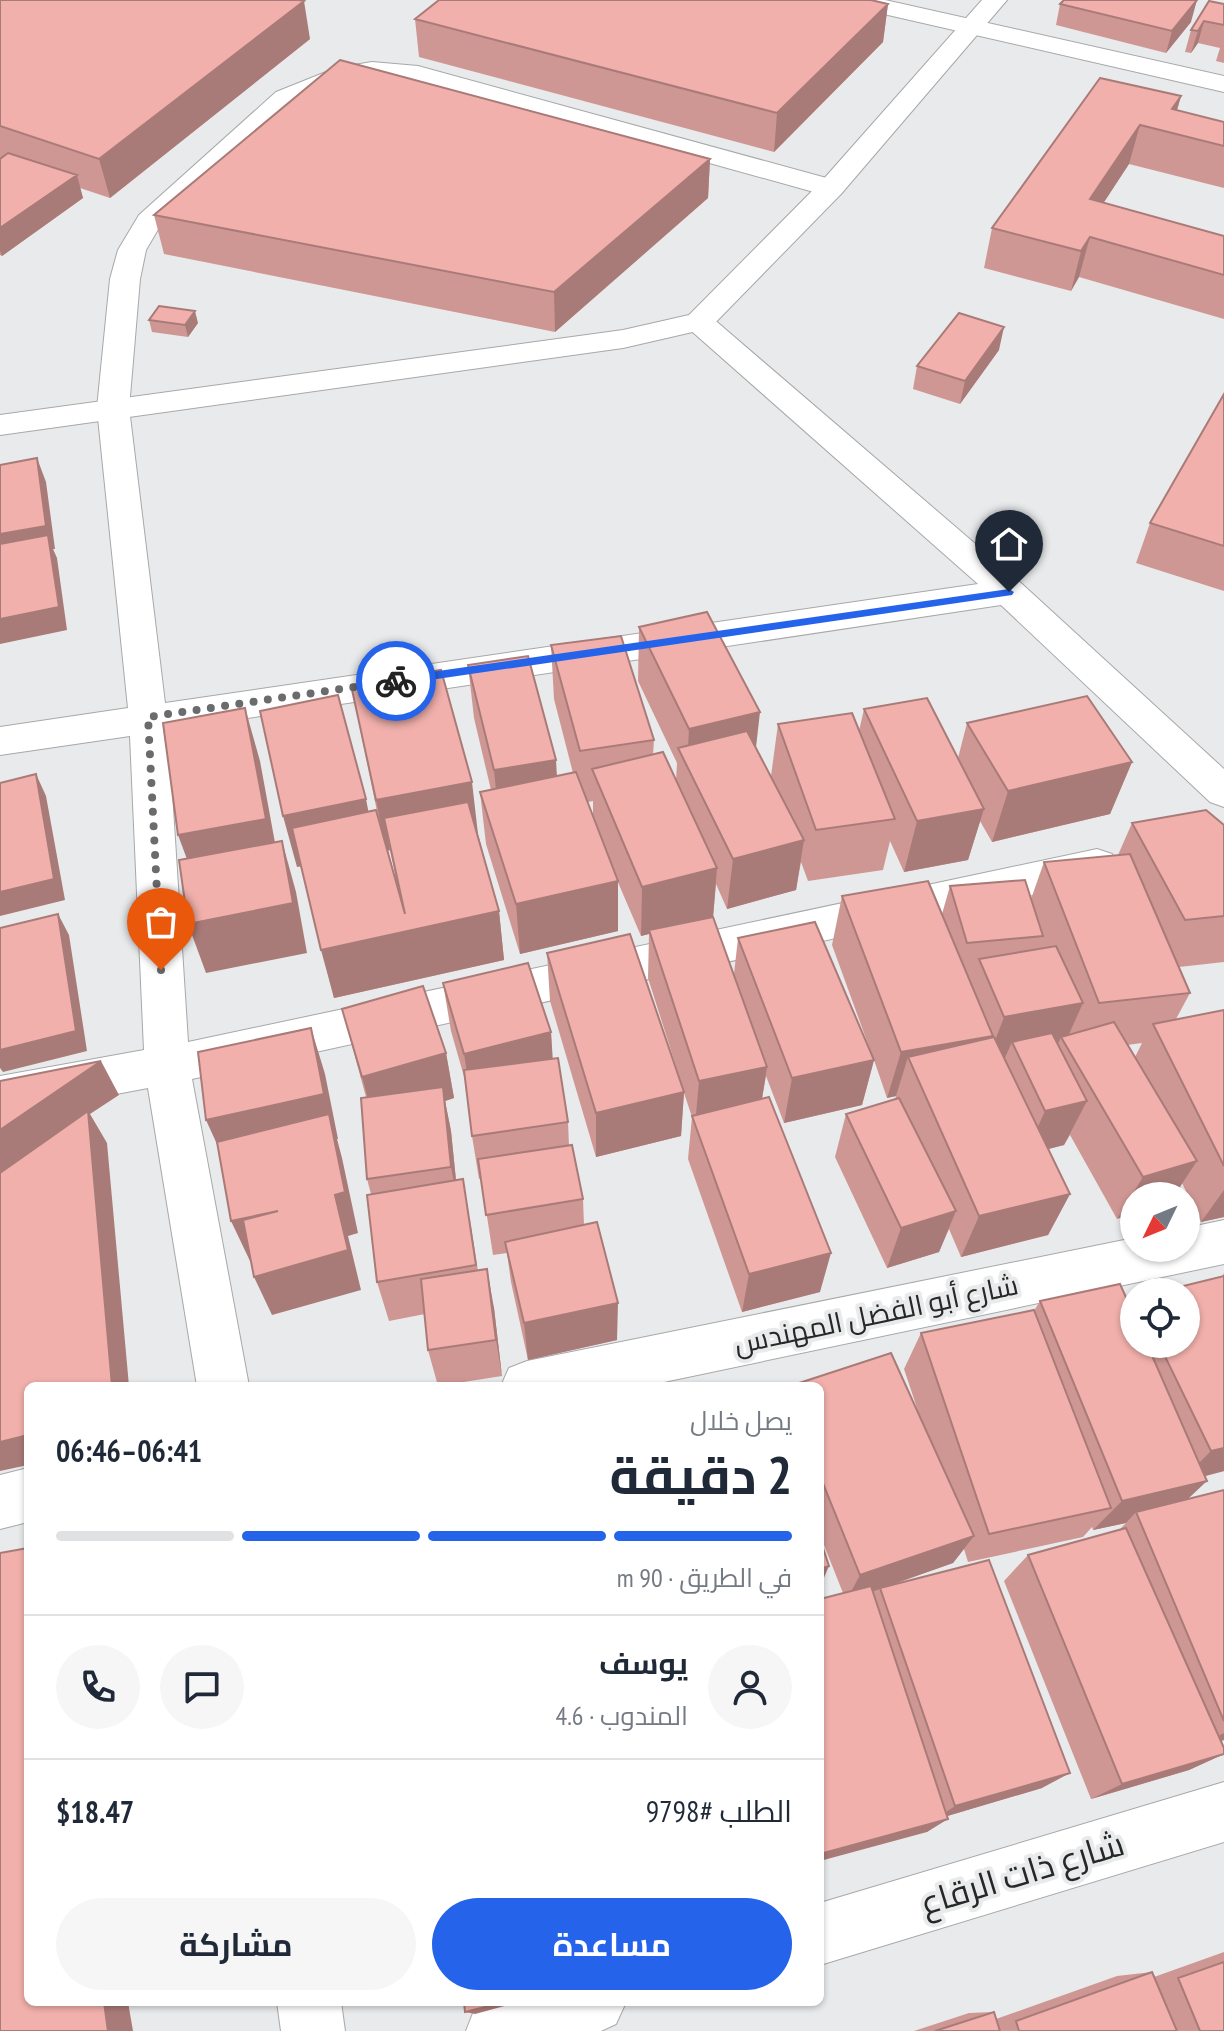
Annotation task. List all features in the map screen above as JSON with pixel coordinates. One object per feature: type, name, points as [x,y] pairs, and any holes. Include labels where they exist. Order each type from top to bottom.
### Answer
[{"type":"street","points":[[853,0],[1224,84]]},
{"type":"street","points":[[0,425],[623,339],[699,322],[831,188],[995,0]]},
{"type":"street","points":[[222,1382],[167,1065],[148,717],[113,408],[125,279],[132,250],[149,221],[285,97],[345,73],[372,70],[409,71],[831,188]]},
{"type":"street","points":[[699,322],[1009,592],[1224,792]]},
{"type":"street","points":[[0,741],[1009,592]]},
{"type":"street","points":[[0,1096],[167,1065],[1131,857]]},
{"type":"street","name":"شارع أبو الفضل المهندس","points":[[546,1382],[1224,1242]]},
{"type":"street","points":[[0,1502],[24,1496]]},
{"type":"street","name":"شارع ذات الرقاع","points":[[824,1933],[1224,1812]]},
{"type":"street","points":[[310,2006],[313,2031]]},
{"type":"street","points":[[498,2031],[581,2006]]},
{"type":"building","points":[[0,0],[304,1],[99,159],[0,126]]},
{"type":"building","points":[[439,0],[871,0],[888,4],[777,113],[415,19]]},
{"type":"building","points":[[1064,0],[1197,0],[1172,31],[1060,4]]},
{"type":"building","points":[[1209,1],[1224,4],[1224,25],[1204,21],[1198,31],[1191,30]]},
{"type":"building","points":[[340,60],[710,159],[554,292],[154,215]]},
{"type":"building","points":[[1100,78],[1181,96],[1172,109],[1224,122],[1224,146],[1140,125],[1090,199],[1224,236],[1224,275],[1090,237],[1081,251],[992,228]]},
{"type":"building","points":[[8,153],[77,175],[0,228],[0,159]]},
{"type":"building","points":[[159,306],[195,311],[185,325],[149,320]]},
{"type":"building","points":[[959,313],[1004,327],[965,381],[917,366]]},
{"type":"building","points":[[1224,394],[1224,546],[1150,523]]},
{"type":"building","points":[[37,458],[46,526],[0,534],[0,465]]},
{"type":"building","points":[[48,535],[59,607],[0,619],[0,544]]},
{"type":"building","points":[[707,612],[760,712],[689,729],[639,627]]},
{"type":"building","points":[[621,636],[654,740],[580,751],[551,645]]},
{"type":"building","points":[[528,656],[556,760],[494,770],[468,665]]},
{"type":"building","points":[[441,670],[472,782],[376,800],[351,685]]},
{"type":"building","points":[[338,695],[366,799],[283,816],[260,711]]},
{"type":"building","points":[[1087,696],[1132,762],[1008,791],[967,723]]},
{"type":"building","points":[[927,698],[984,809],[917,821],[864,709]]},
{"type":"building","points":[[245,708],[266,819],[178,835],[163,723]]},
{"type":"building","points":[[852,713],[895,819],[816,830],[778,724]]},
{"type":"building","points":[[747,731],[804,840],[733,859],[678,748]]},
{"type":"building","points":[[663,752],[717,868],[642,887],[592,769]]},
{"type":"building","points":[[576,772],[618,881],[516,904],[480,792]]},
{"type":"building","points":[[36,774],[54,879],[0,892],[0,783]]},
{"type":"building","points":[[468,802],[499,911],[321,950],[292,828],[376,810],[405,914],[384,818]]},
{"type":"building","points":[[1206,810],[1224,825],[1224,916],[1185,920],[1132,823]]},
{"type":"building","points":[[282,841],[293,903],[188,924],[179,860]]},
{"type":"building","points":[[1130,854],[1190,993],[1099,1003],[1044,862]]},
{"type":"building","points":[[1025,880],[1043,936],[967,943],[950,886]]},
{"type":"building","points":[[928,881],[993,1036],[901,1052],[842,896]]},
{"type":"building","points":[[58,914],[76,1031],[0,1050],[0,928]]},
{"type":"building","points":[[713,917],[767,1067],[699,1081],[649,930]]},
{"type":"building","points":[[815,922],[874,1060],[792,1078],[738,938]]},
{"type":"building","points":[[630,934],[684,1092],[596,1113],[547,953]]},
{"type":"building","points":[[1056,946],[1083,1003],[1004,1017],[979,959]]},
{"type":"building","points":[[528,963],[551,1032],[464,1054],[443,983]]},
{"type":"building","points":[[423,986],[446,1053],[362,1077],[342,1009]]},
{"type":"building","points":[[1224,1010],[1224,1166],[1153,1024]]},
{"type":"building","points":[[1114,1022],[1197,1161],[1143,1177],[1061,1037]]},
{"type":"building","points":[[311,1028],[324,1094],[206,1120],[198,1052]]},
{"type":"building","points":[[1052,1033],[1087,1101],[1045,1111],[1012,1042]]},
{"type":"building","points":[[994,1037],[1070,1194],[979,1216],[908,1057]]},
{"type":"building","points":[[558,1058],[568,1122],[472,1136],[464,1070]]},
{"type":"building","points":[[101,1061],[0,1130],[0,1081]]},
{"type":"building","points":[[443,1087],[451,1167],[367,1179],[361,1098]]},
{"type":"building","points":[[769,1097],[831,1253],[749,1274],[692,1116]]},
{"type":"building","points":[[899,1098],[956,1211],[901,1228],[846,1114]]},
{"type":"building","points":[[88,1111],[112,1382],[24,1382],[24,1436],[0,1442],[0,1173]]},
{"type":"building","points":[[329,1114],[345,1192],[335,1195],[348,1250],[254,1277],[243,1220],[278,1211],[231,1221],[217,1142]]},
{"type":"building","points":[[572,1145],[583,1199],[486,1215],[478,1159]]},
{"type":"building","points":[[463,1179],[476,1265],[377,1282],[367,1195]]},
{"type":"building","points":[[597,1222],[618,1303],[524,1323],[505,1242]]},
{"type":"building","points":[[487,1269],[496,1340],[428,1350],[421,1279]]},
{"type":"building","points":[[1224,1276],[1224,1448],[1211,1451],[1166,1358],[1200,1358],[1200,1282]]},
{"type":"building","points":[[1120,1284],[1120,1358],[1153,1358],[1207,1481],[1122,1501],[1040,1301]]},
{"type":"building","points":[[1034,1310],[1111,1508],[989,1534],[921,1333]]},
{"type":"building","points":[[891,1353],[974,1536],[860,1575],[824,1486],[824,1382],[802,1382]]},
{"type":"building","points":[[1224,1490],[1224,1721],[1136,1512]]},
{"type":"building","points":[[1126,1528],[1224,1754],[1122,1784],[1028,1555]]},
{"type":"building","points":[[24,1549],[24,2006],[105,2006],[108,2031],[0,2031],[0,1553]]},
{"type":"building","points":[[824,1551],[829,1566],[824,1568]]},
{"type":"building","points":[[989,1560],[1070,1773],[955,1806],[880,1588]]},
{"type":"building","points":[[871,1586],[948,1819],[824,1853],[824,1598]]},
{"type":"building","points":[[1224,1962],[1224,2031],[1200,2031],[1178,1978]]},
{"type":"building","points":[[1152,1972],[1177,2031],[1019,2031],[1016,2021]]},
{"type":"building","points":[[464,2006],[489,2006],[465,2012]]},
{"type":"building","points":[[994,2012],[1000,2031],[935,2031]]},
{"type":"way so far","points":[[161,970],[148,717],[396,681]]},
{"type":"route","points":[[396,681],[1009,592]]}]
